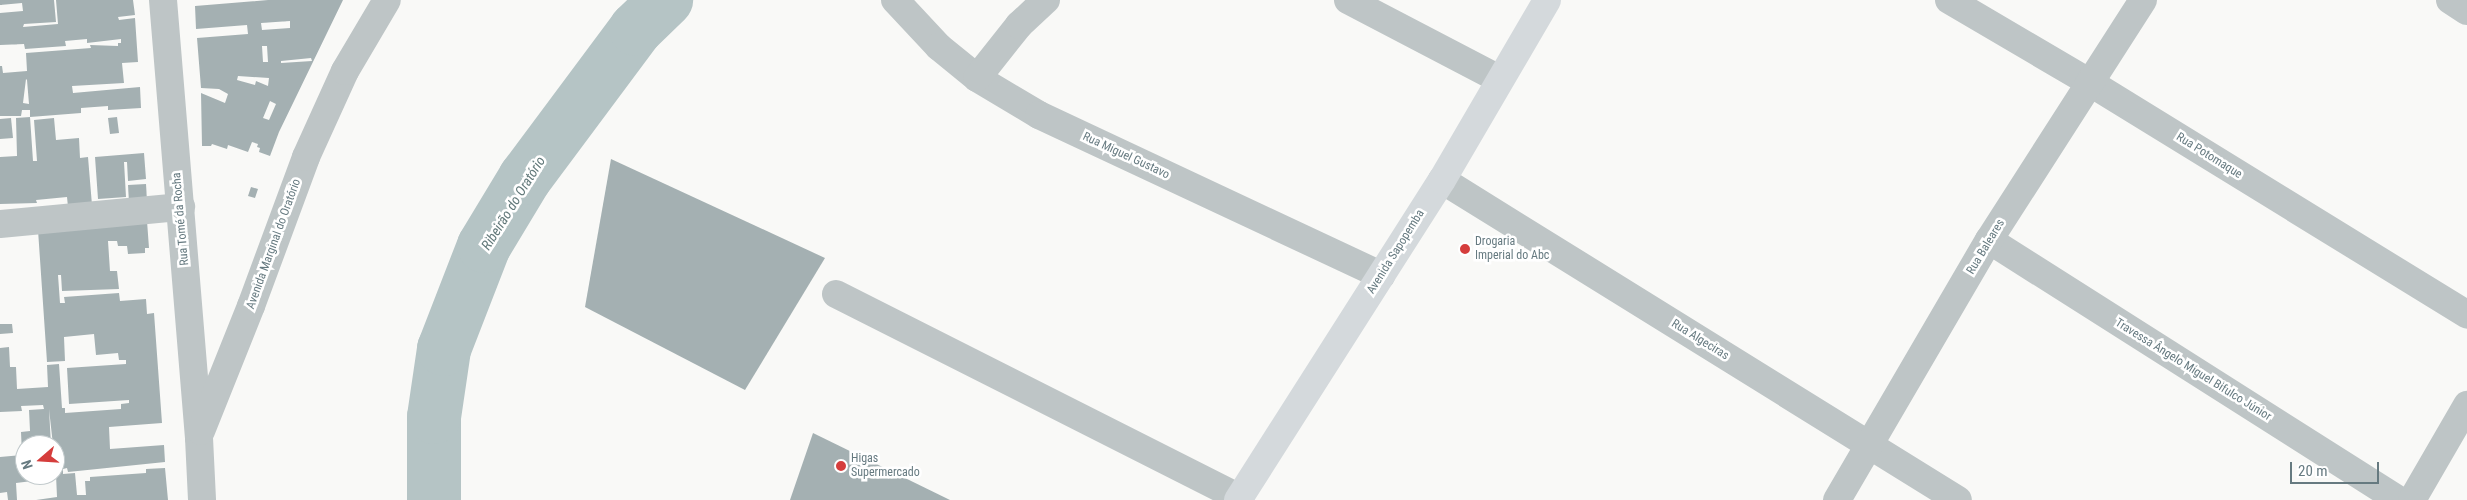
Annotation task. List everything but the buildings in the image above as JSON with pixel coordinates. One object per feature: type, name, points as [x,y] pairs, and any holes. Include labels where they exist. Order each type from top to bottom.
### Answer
[{"type":"main road","name":"Avenida Sapopemba","points":[[1239,499],[1442,180],[1499,79],[1547,0]]},
{"type":"street","name":"Rua Tomé da Rocha","points":[[163,0],[199,438]]},
{"type":"street","name":"Avenida Marginal do Oratório","points":[[202,500],[199,438],[251,306],[306,157],[345,71],[387,0]]},
{"type":"street","name":"Rua Miguel Gustavo","points":[[895,0],[940,46],[977,78],[1039,115],[1381,275]]},
{"type":"street","points":[[977,78],[1020,25],[1046,0]]},
{"type":"street","points":[[1348,0],[1499,79]]},
{"type":"street","name":"Rua Potomaque","points":[[1949,0],[2089,82],[2467,315]]},
{"type":"street","name":"Rua Baleares","points":[[1836,500],[1870,446],[1989,240],[2143,0]]},
{"type":"street","points":[[2450,0],[2467,11]]},
{"type":"street","name":"Rua Algeciras","points":[[1442,180],[1958,500]]},
{"type":"street","points":[[0,224],[181,206]]},
{"type":"street","name":"Travessa Ângelo Miguel Bifulco Júnior","points":[[1989,240],[2398,500]]},
{"type":"street","points":[[836,294],[1239,499]]},
{"type":"street","points":[[2412,500],[2467,405]]},
{"type":"waterway","name":"Ribeirão do Oratório","points":[[434,500],[434,417],[444,349],[484,246],[525,178],[636,29],[666,0]]},
{"type":"place","name":"Drogaria Imperial do Abc","points":[[1465,249]]},
{"type":"place","name":"Higas Supermercado","points":[[841,466]]}]
